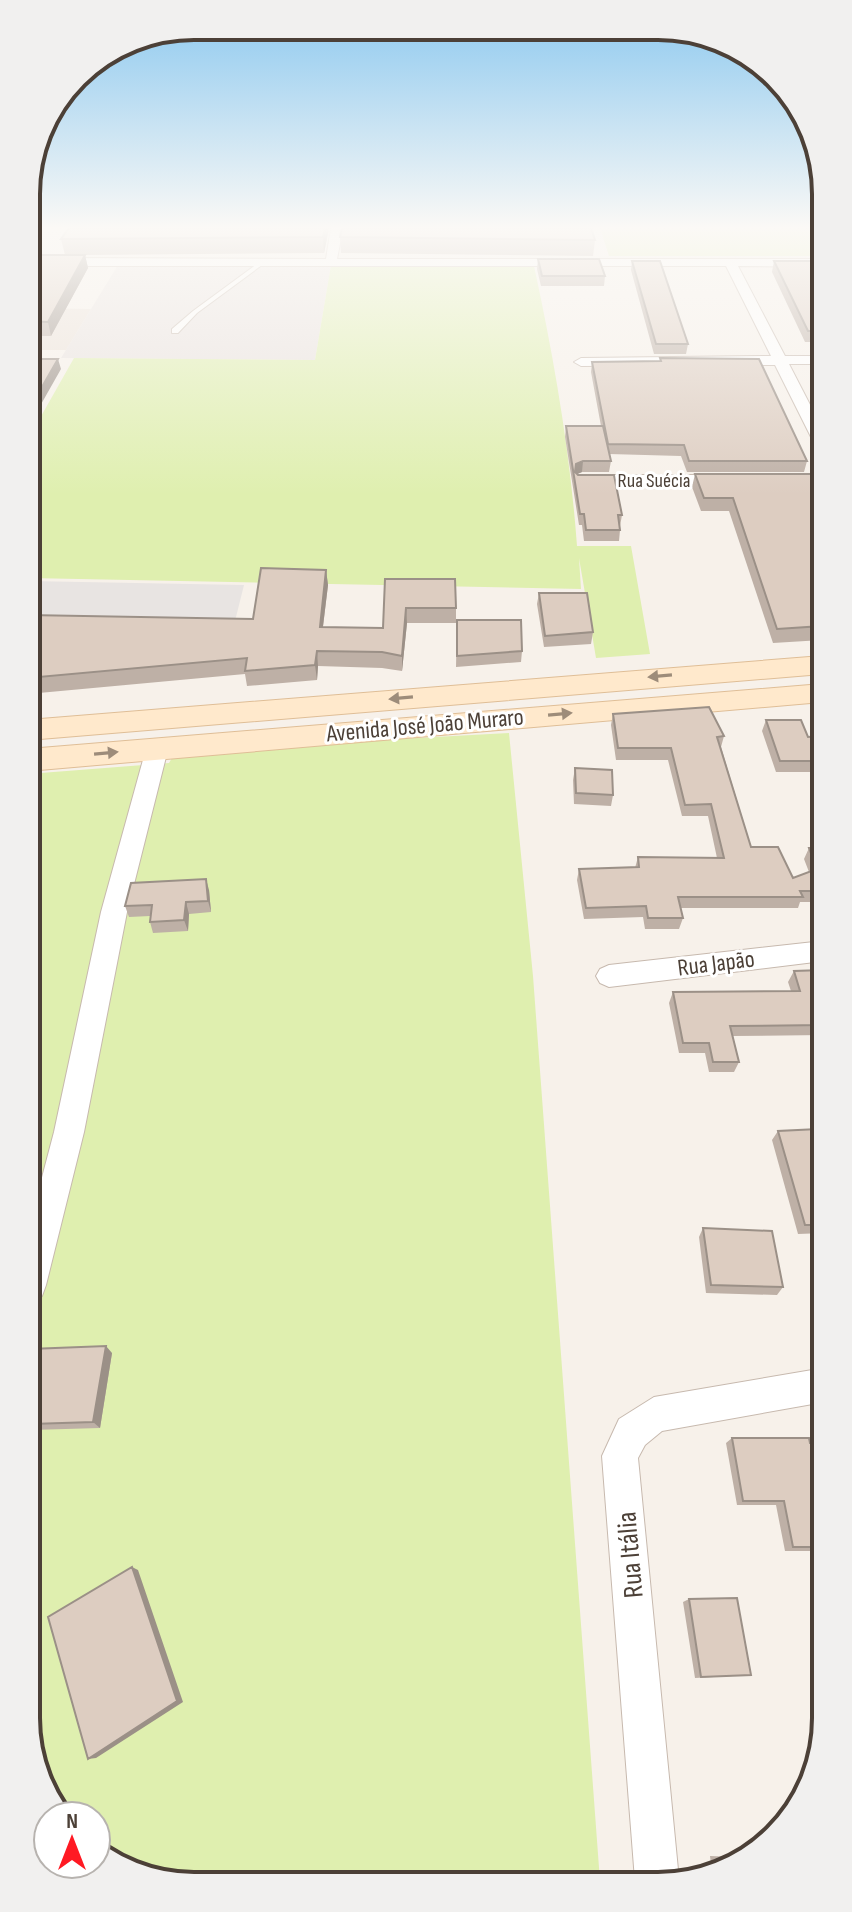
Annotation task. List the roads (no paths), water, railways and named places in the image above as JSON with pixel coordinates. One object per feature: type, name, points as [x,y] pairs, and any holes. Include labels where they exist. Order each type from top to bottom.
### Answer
[{"type":"main road","name":"Avenida José João Muraro","points":[[40,729],[812,666]]},
{"type":"main road","points":[[766,698],[749,683],[750,675],[812,666]]},
{"type":"main road","points":[[609,709],[716,695],[723,691],[723,683],[717,675],[705,672]]},
{"type":"main road","name":"Avenida José João Muraro","points":[[40,759],[812,694]]},
{"type":"street","points":[[757,317],[812,424]]},
{"type":"street","points":[[581,362],[812,360]]},
{"type":"street","name":"Rua Suécia","points":[[583,480],[742,480]]},
{"type":"street","points":[[40,1246],[69,1132],[114,912],[157,749]]},
{"type":"street","name":"Rua Japão","points":[[609,976],[812,952]]},
{"type":"street","name":"Rua Itália","points":[[656,1872],[620,1456],[632,1432],[654,1415],[812,1387]]},
{"type":"lane","points":[[175,331],[189,317]]}]
